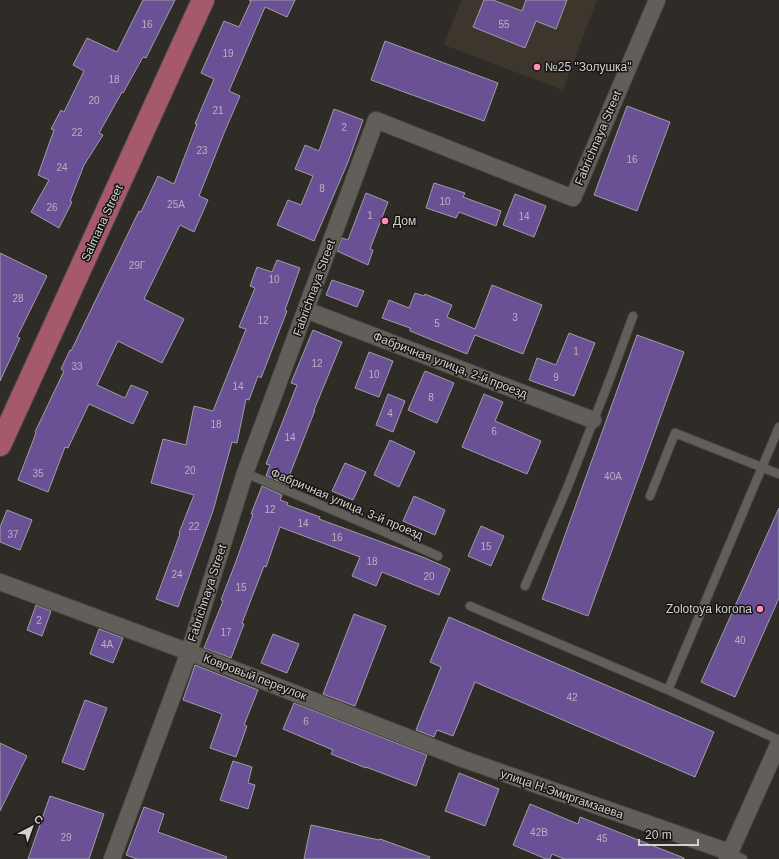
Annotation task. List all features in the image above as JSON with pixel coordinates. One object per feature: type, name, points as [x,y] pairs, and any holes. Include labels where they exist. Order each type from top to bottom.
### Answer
[{"type":"main road","name":"Salmana Street","points":[[0,445],[203,0]]},
{"type":"street","name":"Fabrichnaya Street","points":[[112,859],[188,652],[245,473],[376,120],[573,198],[657,0]]},
{"type":"street","name":"Фабричная улица, 2-й проезд","points":[[306,310],[594,420]]},
{"type":"street","name":"Ковровый переулок","points":[[0,582],[188,652],[463,759]]},
{"type":"street","points":[[733,857],[779,743]]},
{"type":"street","name":"улица Н.Эмиргамзаева","points":[[463,759],[733,857]]},
{"type":"lane","points":[[525,586],[568,486],[633,316]]},
{"type":"lane","points":[[668,690],[779,427]]},
{"type":"lane","points":[[650,496],[675,433],[779,474]]},
{"type":"lane","name":"Фабричная улица, 3-й проезд","points":[[245,473],[438,556]]},
{"type":"lane","points":[[470,606],[668,690],[779,740]]},
{"type":"shaded area","name":"№25 \"Золушка\"","points":[[461,0],[597,0],[563,90],[444,45]]},
{"type":"building","points":[[143,0],[175,0],[146,58],[143,57],[99,133],[103,135],[84,165],[70,201],[72,202],[59,228],[31,212],[49,180],[38,175],[54,130],[51,129],[61,110],[64,112],[84,71],[73,65],[87,38],[117,52]]},
{"type":"building","points":[[249,0],[295,0],[287,17],[265,7],[229,91],[240,96],[199,196],[208,200],[194,232],[180,225],[144,299],[184,319],[162,363],[118,341],[97,385],[125,398],[131,385],[148,392],[133,424],[89,404],[68,448],[65,447],[48,492],[18,480],[36,433],[35,432],[64,371],[61,369],[139,211],[141,212],[158,176],[174,184],[197,124],[195,124],[214,79],[201,73],[224,21],[239,27],[251,1]]},
{"type":"building","points":[[484,0],[493,0],[522,11],[526,0],[567,0],[556,29],[536,21],[525,48],[473,27]]},
{"type":"building","points":[[385,41],[498,83],[484,121],[371,80]]},
{"type":"building","points":[[627,106],[670,122],[637,211],[594,195]]},
{"type":"building","points":[[334,109],[363,120],[348,162],[314,241],[277,225],[288,200],[301,205],[313,176],[295,169],[305,145],[319,151]]},
{"type":"building","points":[[434,183],[465,193],[463,197],[501,211],[496,226],[459,212],[456,218],[426,208]]},
{"type":"building","points":[[366,193],[388,202],[370,249],[373,250],[368,265],[337,251],[342,238],[348,240]]},
{"type":"building","points":[[515,194],[546,206],[534,237],[503,225]]},
{"type":"building","points":[[0,253],[47,276],[17,337],[20,338],[0,381]]},
{"type":"building","points":[[277,260],[300,268],[285,310],[287,311],[261,378],[258,376],[249,400],[246,399],[237,443],[232,442],[213,511],[178,607],[156,599],[194,495],[151,483],[163,439],[186,445],[194,406],[213,411],[246,329],[239,327],[255,288],[250,286],[257,267],[272,272]]},
{"type":"building","points":[[332,280],[364,291],[357,307],[326,295]]},
{"type":"building","points":[[492,285],[542,305],[523,354],[475,335],[467,354],[410,331],[410,328],[382,318],[389,300],[409,308],[415,293],[424,296],[425,294],[452,305],[447,317],[475,329]]},
{"type":"building","points":[[313,330],[342,342],[286,484],[266,476],[270,465],[266,464],[297,385],[291,383]]},
{"type":"building","points":[[569,333],[595,343],[574,396],[529,380],[537,358],[556,365]]},
{"type":"building","points":[[637,335],[684,352],[588,616],[542,599]]},
{"type":"building","points":[[369,352],[393,361],[379,397],[355,388]]},
{"type":"building","points":[[425,371],[454,383],[437,423],[408,410]]},
{"type":"building","points":[[388,394],[405,401],[393,432],[376,425]]},
{"type":"building","points":[[484,394],[503,402],[495,421],[541,441],[527,474],[462,447]]},
{"type":"building","points":[[390,440],[415,452],[399,487],[374,475]]},
{"type":"building","points":[[345,463],[366,472],[353,500],[332,491]]},
{"type":"building","points":[[262,486],[282,495],[280,500],[288,503],[287,505],[320,517],[319,519],[425,558],[450,569],[439,595],[382,572],[376,586],[352,576],[360,557],[280,527],[266,567],[264,566],[242,623],[244,624],[231,658],[204,648],[223,601],[221,600]]},
{"type":"building","points":[[414,496],[445,510],[435,535],[403,521]]},
{"type":"building","points":[[779,508],[779,598],[735,697],[701,682]]},
{"type":"building","points":[[7,510],[32,520],[20,550],[0,542],[0,527]]},
{"type":"building","points":[[481,526],[504,536],[491,566],[468,556]]},
{"type":"building","points":[[36,605],[51,611],[42,636],[27,630]]},
{"type":"building","points":[[354,614],[386,626],[355,706],[323,694]]},
{"type":"building","points":[[449,617],[714,732],[695,777],[475,682],[453,736],[437,730],[434,737],[416,730],[441,667],[430,662]]},
{"type":"building","points":[[99,629],[123,638],[113,663],[90,654]]},
{"type":"building","points":[[273,634],[299,644],[287,673],[261,663]]},
{"type":"building","points":[[195,665],[258,690],[244,725],[247,726],[236,757],[210,748],[222,714],[183,700]]},
{"type":"building","points":[[85,700],[107,708],[84,770],[62,762]]},
{"type":"building","points":[[294,703],[427,755],[416,786],[331,754],[333,750],[283,729]]},
{"type":"building","points":[[0,743],[27,756],[0,811]]},
{"type":"building","points":[[233,761],[252,767],[248,783],[255,785],[248,809],[220,800]]},
{"type":"building","points":[[459,773],[499,789],[485,826],[445,811]]},
{"type":"building","points":[[50,796],[104,814],[89,859],[28,859]]},
{"type":"building","points":[[530,804],[578,824],[580,817],[684,859],[564,859],[552,854],[550,859],[546,859],[513,845]]},
{"type":"building","points":[[144,807],[164,814],[158,832],[227,857],[226,859],[137,859],[126,855]]},
{"type":"building","points":[[311,825],[380,839],[430,857],[429,859],[304,859]]},
{"type":"place","name":"№25 \"Золушка\"","points":[[537,67]]},
{"type":"place","name":"Дом","points":[[385,221]]},
{"type":"place","name":"Zolotoya korona","points":[[760,609]]}]
